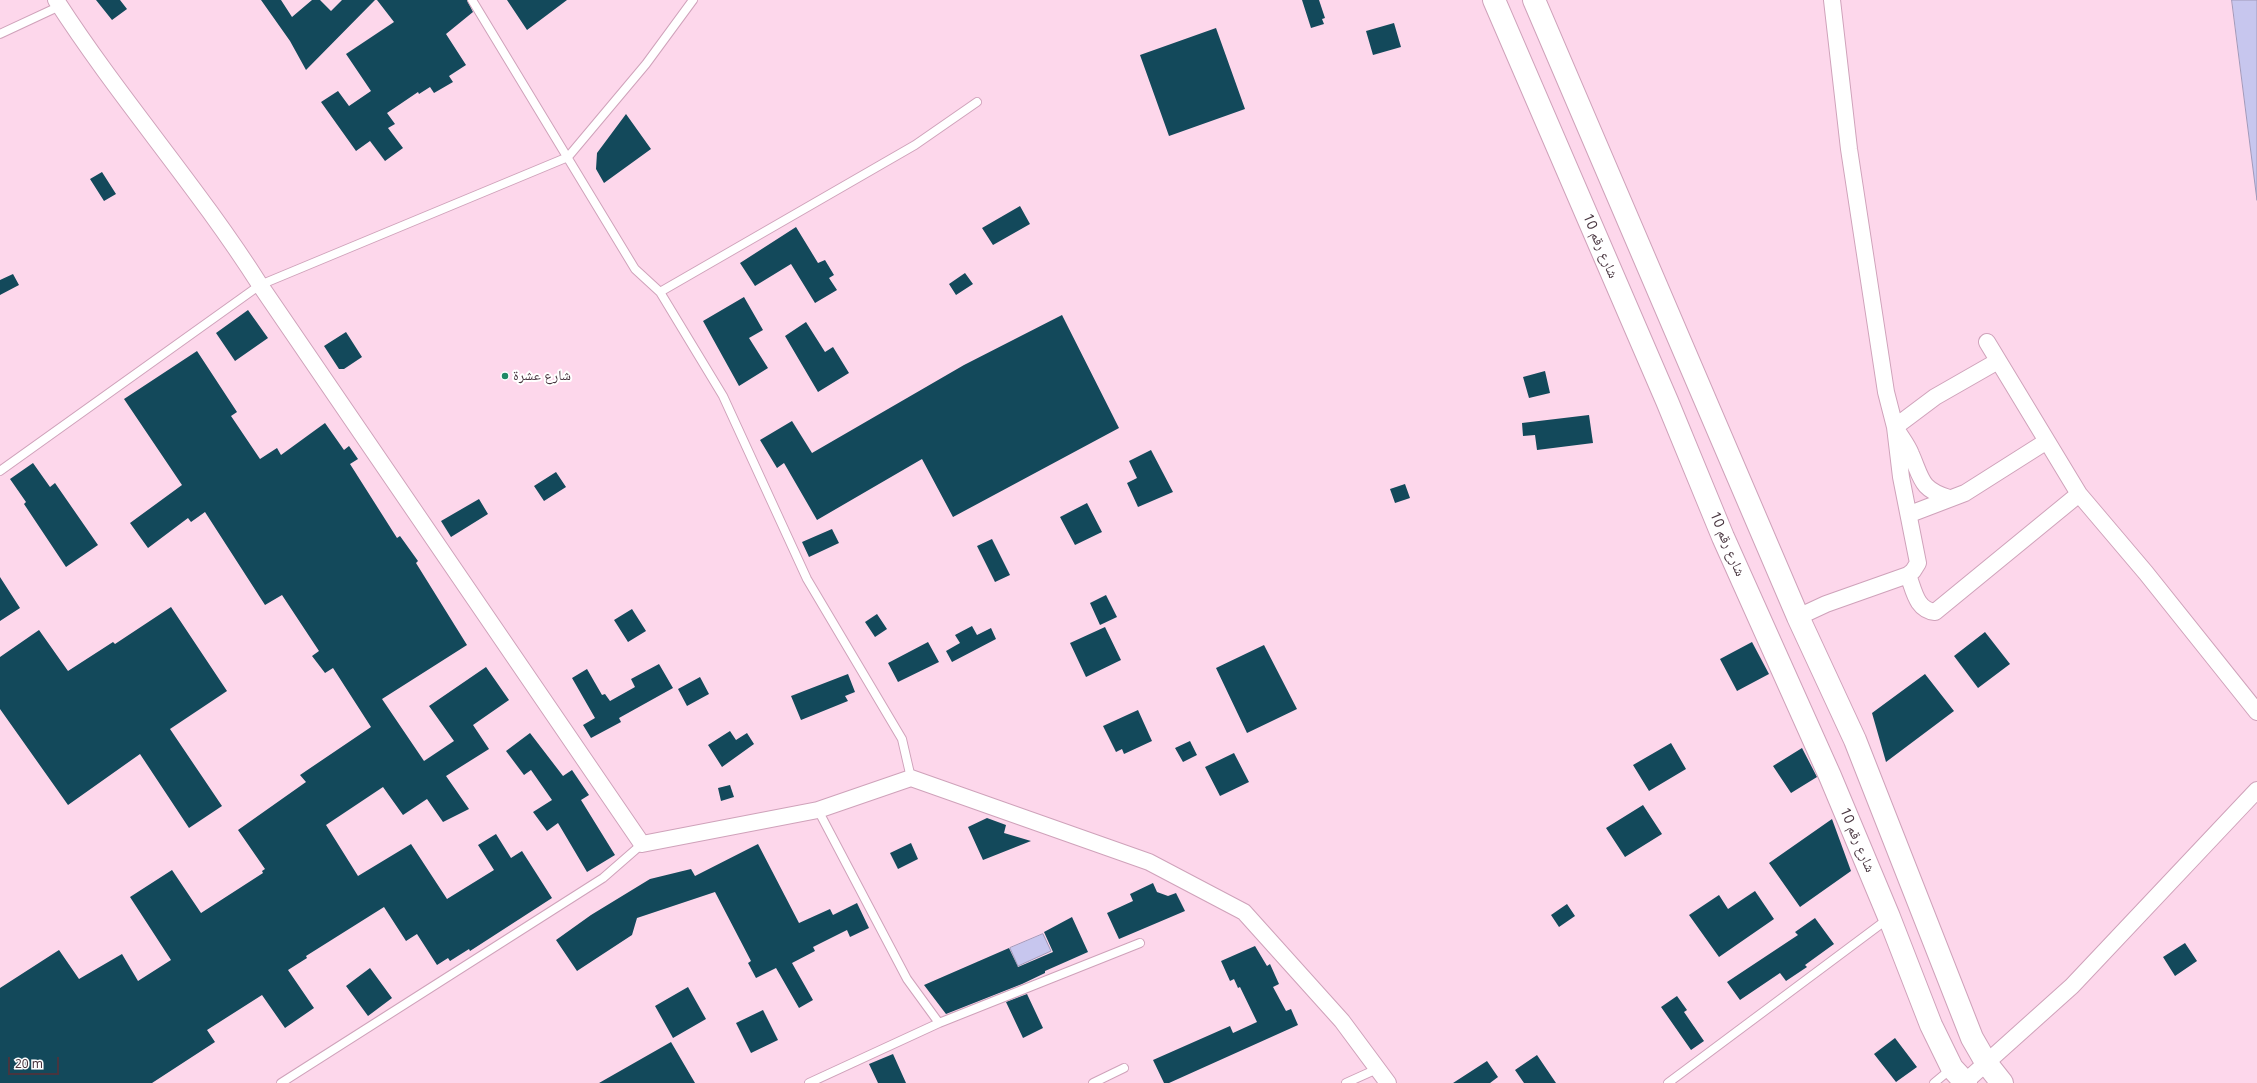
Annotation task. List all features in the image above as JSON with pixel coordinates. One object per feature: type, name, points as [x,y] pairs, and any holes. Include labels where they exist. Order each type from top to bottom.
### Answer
[{"type":"main road","name":"شارع رقم 10","points":[[1494,0],[1668,401],[1723,537],[1802,710],[1889,917],[1931,1025],[1961,1078]]},
{"type":"main road","points":[[1534,0],[1798,617],[1855,740],[1972,1038],[1986,1064],[2002,1083]]},
{"type":"street","points":[[1798,617],[1826,604],[1908,574],[1914,571],[1918,563],[1910,514],[1901,476],[1895,427],[1886,392],[1849,149],[1832,0]]},
{"type":"street","points":[[58,3],[126,101],[231,239],[260,285],[642,844],[818,810],[911,778],[1149,862],[1244,912],[1342,1021],[1388,1083]]},
{"type":"street","points":[[1987,342],[2079,494],[2146,573],[2257,712]]},
{"type":"street","points":[[1895,427],[1935,397],[1998,361]]},
{"type":"street","points":[[1895,427],[1910,453],[1920,480],[1934,493],[1949,498]]},
{"type":"street","points":[[1910,514],[1965,493],[2047,441]]},
{"type":"street","points":[[1908,574],[1920,606],[1927,611],[1935,612],[2079,494]]},
{"type":"street","points":[[1961,1078],[1986,1064],[2072,986],[2257,790]]},
{"type":"lane","points":[[472,0],[635,269],[660,292],[723,396],[807,580],[902,739],[911,778]]},
{"type":"lane","points":[[0,471],[260,285],[568,157],[646,64],[693,0]]},
{"type":"lane","points":[[0,34],[58,3]]},
{"type":"lane","points":[[660,292],[915,145],[977,102]]},
{"type":"lane","points":[[818,810],[907,979],[939,1023]]},
{"type":"lane","points":[[281,1083],[603,878],[642,844]]},
{"type":"lane","points":[[1668,1083],[1889,917]]},
{"type":"lane","points":[[809,1083],[939,1023],[1140,943]]},
{"type":"lane","points":[[1094,1083],[1124,1068]]},
{"type":"lane","points":[[1346,1083],[1377,1069]]},
{"type":"lane","points":[[1934,1083],[1961,1078]]},
{"type":"water","points":[[2232,0],[2257,0],[2257,200]]},
{"type":"water","points":[[1043,934],[1051,951],[1018,966],[1010,948]]},
{"type":"building","points":[[96,0],[120,0],[127,9],[112,20]]},
{"type":"building","points":[[261,0],[281,0],[292,17],[312,0],[320,0],[331,11],[342,0],[375,0],[306,70],[290,41]]},
{"type":"building","points":[[377,0],[467,0],[473,12],[446,34],[466,65],[449,76],[453,82],[434,93],[430,87],[419,94],[418,92],[387,113],[395,124],[388,128],[403,148],[385,161],[370,141],[356,151],[321,102],[338,91],[349,106],[371,91],[346,54],[394,22]]},
{"type":"building","points":[[507,0],[567,0],[527,30]]},
{"type":"building","points":[[1302,0],[1319,0],[1325,18],[1322,19],[1324,24],[1311,28]]},
{"type":"building","points":[[1394,23],[1401,47],[1373,55],[1366,31]]},
{"type":"building","points":[[1216,28],[1245,109],[1169,136],[1140,55]]},
{"type":"building","points":[[626,114],[651,149],[604,183],[596,169],[597,153]]},
{"type":"building","points":[[102,172],[116,194],[104,201],[90,179]]},
{"type":"building","points":[[1020,206],[1030,224],[993,245],[982,228]]},
{"type":"building","points":[[796,227],[818,263],[825,260],[834,275],[829,278],[837,290],[815,303],[791,264],[755,286],[740,263]]},
{"type":"building","points":[[965,273],[973,284],[956,295],[949,284]]},
{"type":"building","points":[[13,274],[19,285],[0,295],[0,280]]},
{"type":"building","points":[[744,297],[763,330],[749,338],[768,368],[739,386],[703,321]]},
{"type":"building","points":[[248,310],[268,338],[235,361],[216,333]]},
{"type":"building","points":[[1062,315],[1119,428],[953,517],[922,459],[817,520],[784,463],[777,468],[760,440],[792,421],[812,453],[964,365]]},
{"type":"building","points":[[806,322],[825,352],[833,347],[849,373],[818,392],[785,336]]},
{"type":"building","points":[[346,332],[362,357],[344,369],[339,369],[324,346]]},
{"type":"building","points":[[197,351],[237,412],[231,416],[260,459],[277,448],[281,455],[325,423],[344,450],[349,446],[358,459],[350,464],[397,538],[400,536],[418,561],[416,563],[467,645],[382,699],[424,761],[454,741],[429,706],[486,667],[509,700],[473,725],[489,749],[446,776],[469,809],[443,822],[427,799],[403,815],[383,787],[326,825],[358,876],[411,844],[447,899],[494,870],[478,845],[496,834],[511,858],[522,851],[552,898],[470,951],[469,949],[450,961],[448,958],[437,965],[417,934],[406,941],[384,907],[306,956],[307,958],[288,970],[314,1008],[285,1028],[262,995],[207,1030],[215,1042],[152,1083],[0,1083],[0,988],[59,950],[79,979],[122,954],[138,981],[171,960],[130,897],[172,870],[201,913],[263,873],[262,871],[265,869],[238,830],[306,782],[300,775],[371,727],[333,668],[325,673],[312,656],[319,651],[282,595],[265,605],[205,512],[191,522],[188,518],[148,548],[130,523],[182,485],[124,399]]},
{"type":"building","points":[[1545,371],[1550,393],[1529,398],[1523,377]]},
{"type":"building","points":[[1589,415],[1593,443],[1537,450],[1535,435],[1523,436],[1522,423]]},
{"type":"building","points":[[1151,450],[1173,492],[1138,507],[1127,483],[1137,478],[1129,461]]},
{"type":"building","points":[[33,463],[50,487],[55,483],[98,545],[66,567],[24,504],[26,502],[10,479]]},
{"type":"building","points":[[556,472],[566,487],[544,501],[534,486]]},
{"type":"building","points":[[1405,484],[1410,498],[1395,503],[1390,489]]},
{"type":"building","points":[[479,499],[488,514],[451,537],[441,521]]},
{"type":"building","points":[[1087,503],[1102,532],[1075,545],[1060,517]]},
{"type":"building","points":[[832,529],[839,543],[809,557],[802,542]]},
{"type":"building","points":[[992,539],[1010,575],[995,582],[977,546]]},
{"type":"building","points":[[0,577],[20,608],[0,621]]},
{"type":"building","points":[[1106,595],[1117,617],[1100,625],[1090,603]]},
{"type":"building","points":[[171,607],[227,691],[170,729],[222,806],[189,828],[140,754],[68,805],[0,709],[0,657],[39,630],[68,671],[113,642],[115,644]]},
{"type":"building","points":[[632,609],[646,631],[628,642],[614,620]]},
{"type":"building","points":[[877,614],[887,629],[875,637],[865,622]]},
{"type":"building","points":[[972,626],[977,635],[991,628],[996,639],[952,662],[946,651],[960,643],[955,635]]},
{"type":"building","points":[[1105,627],[1121,660],[1086,677],[1070,643]]},
{"type":"building","points":[[1985,632],[2010,664],[1978,688],[1954,656]]},
{"type":"building","points":[[928,642],[939,662],[898,682],[888,663]]},
{"type":"building","points":[[1752,642],[1769,674],[1737,691],[1720,659]]},
{"type":"building","points":[[1264,645],[1297,709],[1247,733],[1216,668]]},
{"type":"building","points":[[659,664],[673,688],[619,718],[621,722],[591,738],[583,725],[595,718],[572,678],[587,669],[602,695],[605,694],[610,701],[635,687],[631,679]]},
{"type":"building","points":[[848,674],[855,692],[845,696],[848,701],[801,720],[791,696]]},
{"type":"building","points":[[1925,674],[1954,711],[1886,762],[1872,713]]},
{"type":"building","points":[[700,677],[709,694],[687,706],[678,689]]},
{"type":"building","points":[[1138,710],[1152,741],[1124,754],[1122,749],[1116,752],[1103,726]]},
{"type":"building","points":[[730,731],[736,740],[747,733],[754,744],[722,767],[708,745]]},
{"type":"building","points":[[530,733],[563,776],[572,770],[589,795],[581,800],[615,855],[587,872],[558,823],[547,831],[533,812],[552,800],[531,770],[524,775],[506,751]]},
{"type":"building","points":[[1190,741],[1197,755],[1183,762],[1175,748]]},
{"type":"building","points":[[1671,743],[1686,769],[1649,791],[1633,765]]},
{"type":"building","points":[[1802,748],[1817,777],[1791,793],[1773,766]]},
{"type":"building","points":[[1234,753],[1249,782],[1220,796],[1205,767]]},
{"type":"building","points":[[730,785],[734,797],[721,801],[718,788]]},
{"type":"building","points":[[1643,805],[1662,834],[1625,857],[1606,828]]},
{"type":"building","points":[[987,818],[1006,825],[1004,833],[1031,841],[983,860],[968,827]]},
{"type":"building","points":[[1832,819],[1851,871],[1800,907],[1769,863]]},
{"type":"building","points":[[911,843],[918,859],[898,869],[890,853]]},
{"type":"building","points":[[758,844],[799,923],[830,909],[833,915],[857,903],[869,928],[850,937],[847,930],[813,947],[815,951],[792,963],[813,1000],[799,1008],[776,968],[756,978],[748,963],[751,961],[715,892],[637,918],[632,935],[577,971],[556,940],[591,915],[650,879],[691,869],[695,876]]},
{"type":"building","points":[[1153,883],[1157,892],[1168,896],[1176,893],[1185,911],[1119,939],[1107,913],[1133,901],[1130,894]]},
{"type":"building","points":[[1755,891],[1774,919],[1719,957],[1689,915],[1719,895],[1728,909]]},
{"type":"building","points":[[1567,904],[1575,916],[1559,927],[1551,915]]},
{"type":"building","points":[[1072,917],[1088,952],[1045,971],[1045,973],[1022,984],[946,1014],[924,985],[1009,948],[1018,967],[1053,952],[1044,932]]},
{"type":"building","points":[[1815,918],[1834,944],[1805,965],[1807,967],[1786,981],[1780,973],[1740,1000],[1727,982],[1798,935],[1795,932]]},
{"type":"building","points":[[2185,943],[2197,961],[2175,976],[2163,957]]},
{"type":"building","points":[[1255,946],[1267,966],[1270,964],[1279,984],[1273,987],[1286,1011],[1291,1009],[1298,1025],[1169,1083],[1164,1083],[1153,1060],[1230,1026],[1233,1033],[1257,1022],[1240,987],[1238,988],[1234,979],[1230,981],[1221,961]]},
{"type":"building","points":[[370,968],[392,998],[368,1016],[346,986]]},
{"type":"building","points":[[688,987],[706,1019],[673,1038],[655,1006]]},
{"type":"building","points":[[1027,994],[1043,1028],[1023,1038],[1006,1002]]},
{"type":"building","points":[[1677,996],[1687,1010],[1684,1012],[1704,1041],[1691,1050],[1661,1007]]},
{"type":"building","points":[[763,1010],[778,1040],[751,1053],[736,1023]]},
{"type":"building","points":[[1895,1038],[1917,1067],[1896,1082],[1874,1054]]},
{"type":"building","points":[[671,1042],[695,1083],[599,1083]]},
{"type":"building","points":[[893,1054],[906,1083],[878,1083],[869,1064]]},
{"type":"building","points":[[1537,1055],[1556,1083],[1524,1083],[1515,1070]]},
{"type":"building","points":[[1487,1061],[1498,1077],[1490,1083],[1453,1083]]},
{"type":"place","name":"شارع عشرة","points":[[505,376]]}]
